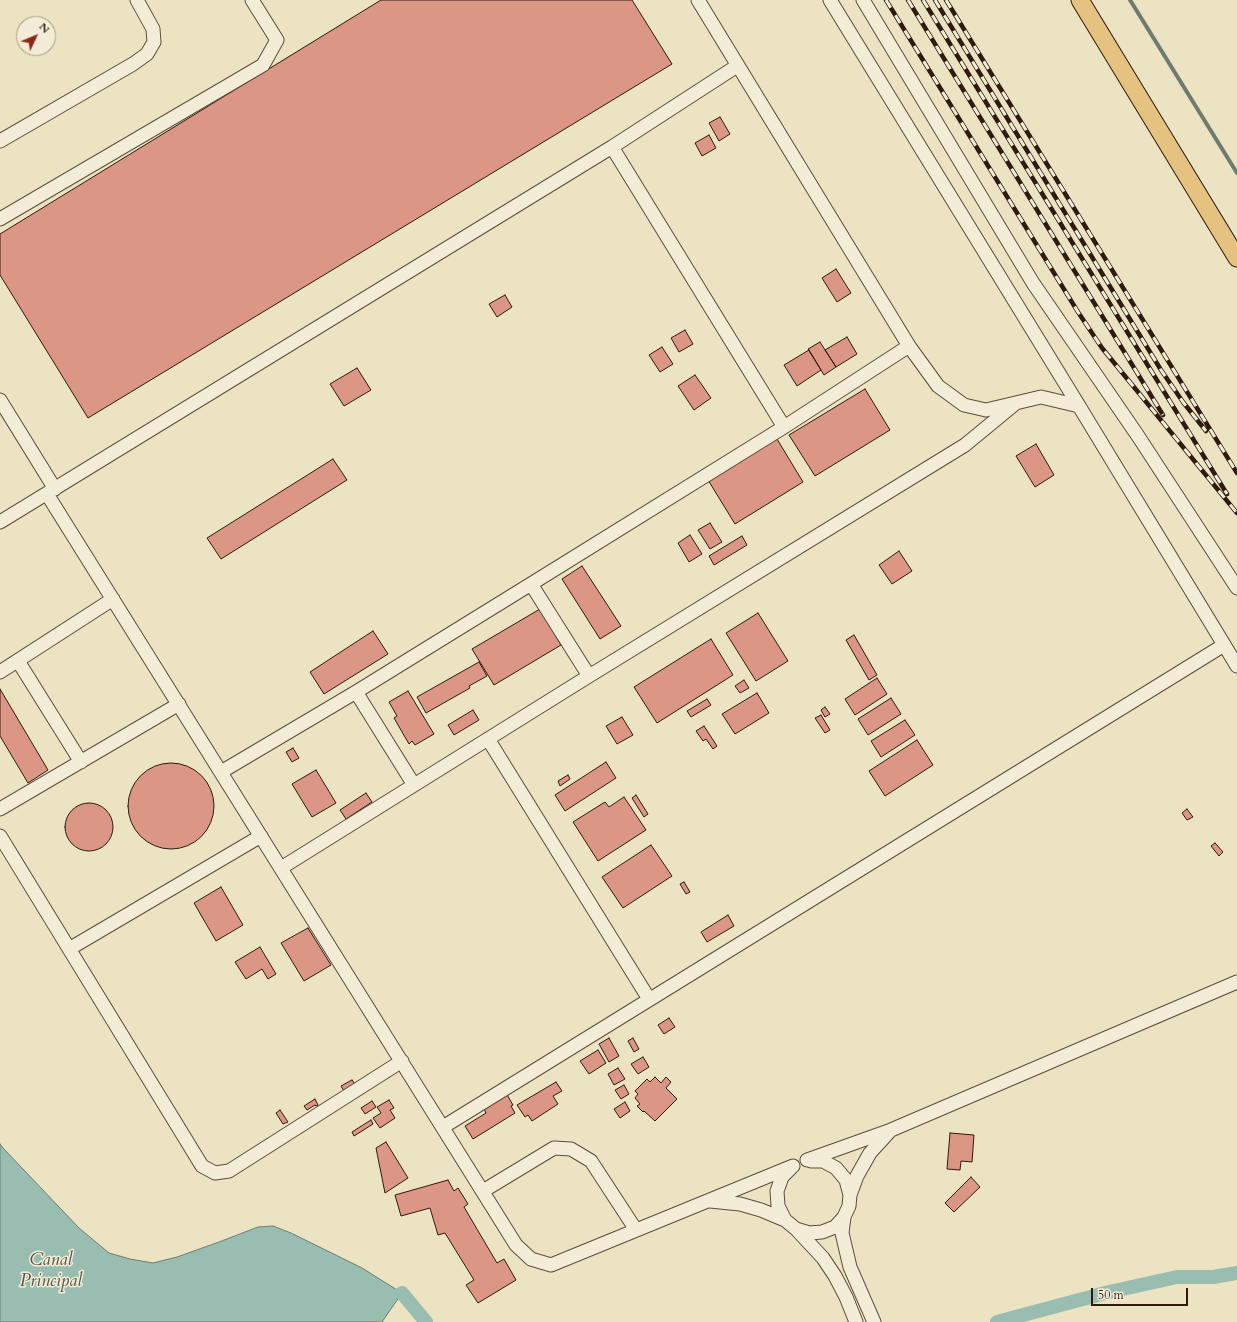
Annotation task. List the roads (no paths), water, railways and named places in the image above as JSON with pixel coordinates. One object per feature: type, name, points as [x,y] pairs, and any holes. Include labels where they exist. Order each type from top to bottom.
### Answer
[{"type":"main road","points":[[1080,0],[1237,258]]},
{"type":"lane","points":[[0,141],[134,64],[147,54],[154,42],[153,29],[137,0]]},
{"type":"lane","points":[[0,219],[263,65],[277,40],[252,0]]},
{"type":"lane","points":[[698,0],[909,346],[938,386],[964,405],[986,410],[1041,397],[1079,406]]},
{"type":"lane","points":[[830,0],[1237,666]]},
{"type":"lane","points":[[863,0],[1033,283],[1138,436],[1237,588]]},
{"type":"lane","points":[[0,522],[612,148],[737,66]]},
{"type":"lane","points":[[612,148],[784,427]]},
{"type":"lane","points":[[221,772],[356,692],[531,584],[784,427],[909,346]]},
{"type":"lane","points":[[0,400],[113,599],[516,1245],[531,1259],[552,1265],[807,1160],[891,1130],[1237,982]]},
{"type":"lane","points":[[281,868],[488,738],[965,445],[1016,403]]},
{"type":"lane","points":[[531,584],[589,676]]},
{"type":"lane","points":[[0,672],[113,599]]},
{"type":"lane","points":[[442,1127],[1224,645]]},
{"type":"lane","points":[[18,661],[81,762]]},
{"type":"lane","points":[[356,692],[414,785]]},
{"type":"lane","points":[[0,809],[179,704]]},
{"type":"lane","points":[[488,738],[649,999]]},
{"type":"lane","points":[[0,836],[202,1166],[215,1173],[229,1171],[402,1061]]},
{"type":"lane","points":[[70,949],[261,836]]},
{"type":"lane","points":[[874,1322],[850,1267],[842,1233],[844,1217],[849,1206],[850,1195],[857,1176],[870,1154],[891,1130]]},
{"type":"lane","points":[[483,1191],[554,1148],[571,1149],[591,1160],[636,1230]]},
{"type":"lane","points":[[807,1160],[823,1161],[836,1168],[846,1180],[850,1195]]},
{"type":"lane","points":[[785,1220],[778,1206],[777,1191],[782,1177],[793,1166]]},
{"type":"lane","points":[[706,1201],[740,1204],[761,1210],[785,1220],[796,1229],[824,1258],[846,1297],[856,1322]]},
{"type":"lane","points":[[796,1229],[809,1233],[822,1232],[835,1227],[844,1217]]},
{"type":"water","name":"Canal Principal","points":[[0,1144],[79,1228],[109,1253],[153,1263],[177,1257],[258,1227],[273,1226],[291,1233],[362,1268],[402,1293],[382,1322],[0,1322]]},
{"type":"waterway","points":[[1130,0],[1237,173]]},
{"type":"waterway","points":[[997,1322],[1109,1292],[1177,1277],[1213,1277],[1237,1273]]},
{"type":"waterway","points":[[402,1293],[426,1322]]},
{"type":"railway","points":[[886,0],[1078,312],[1102,348],[1237,513]]},
{"type":"railway","points":[[908,0],[1163,415]]},
{"type":"railway","points":[[923,0],[1227,494]]},
{"type":"railway","points":[[935,0],[1161,370],[1183,402],[1206,431]]},
{"type":"railway","points":[[946,0],[1237,473]]}]
